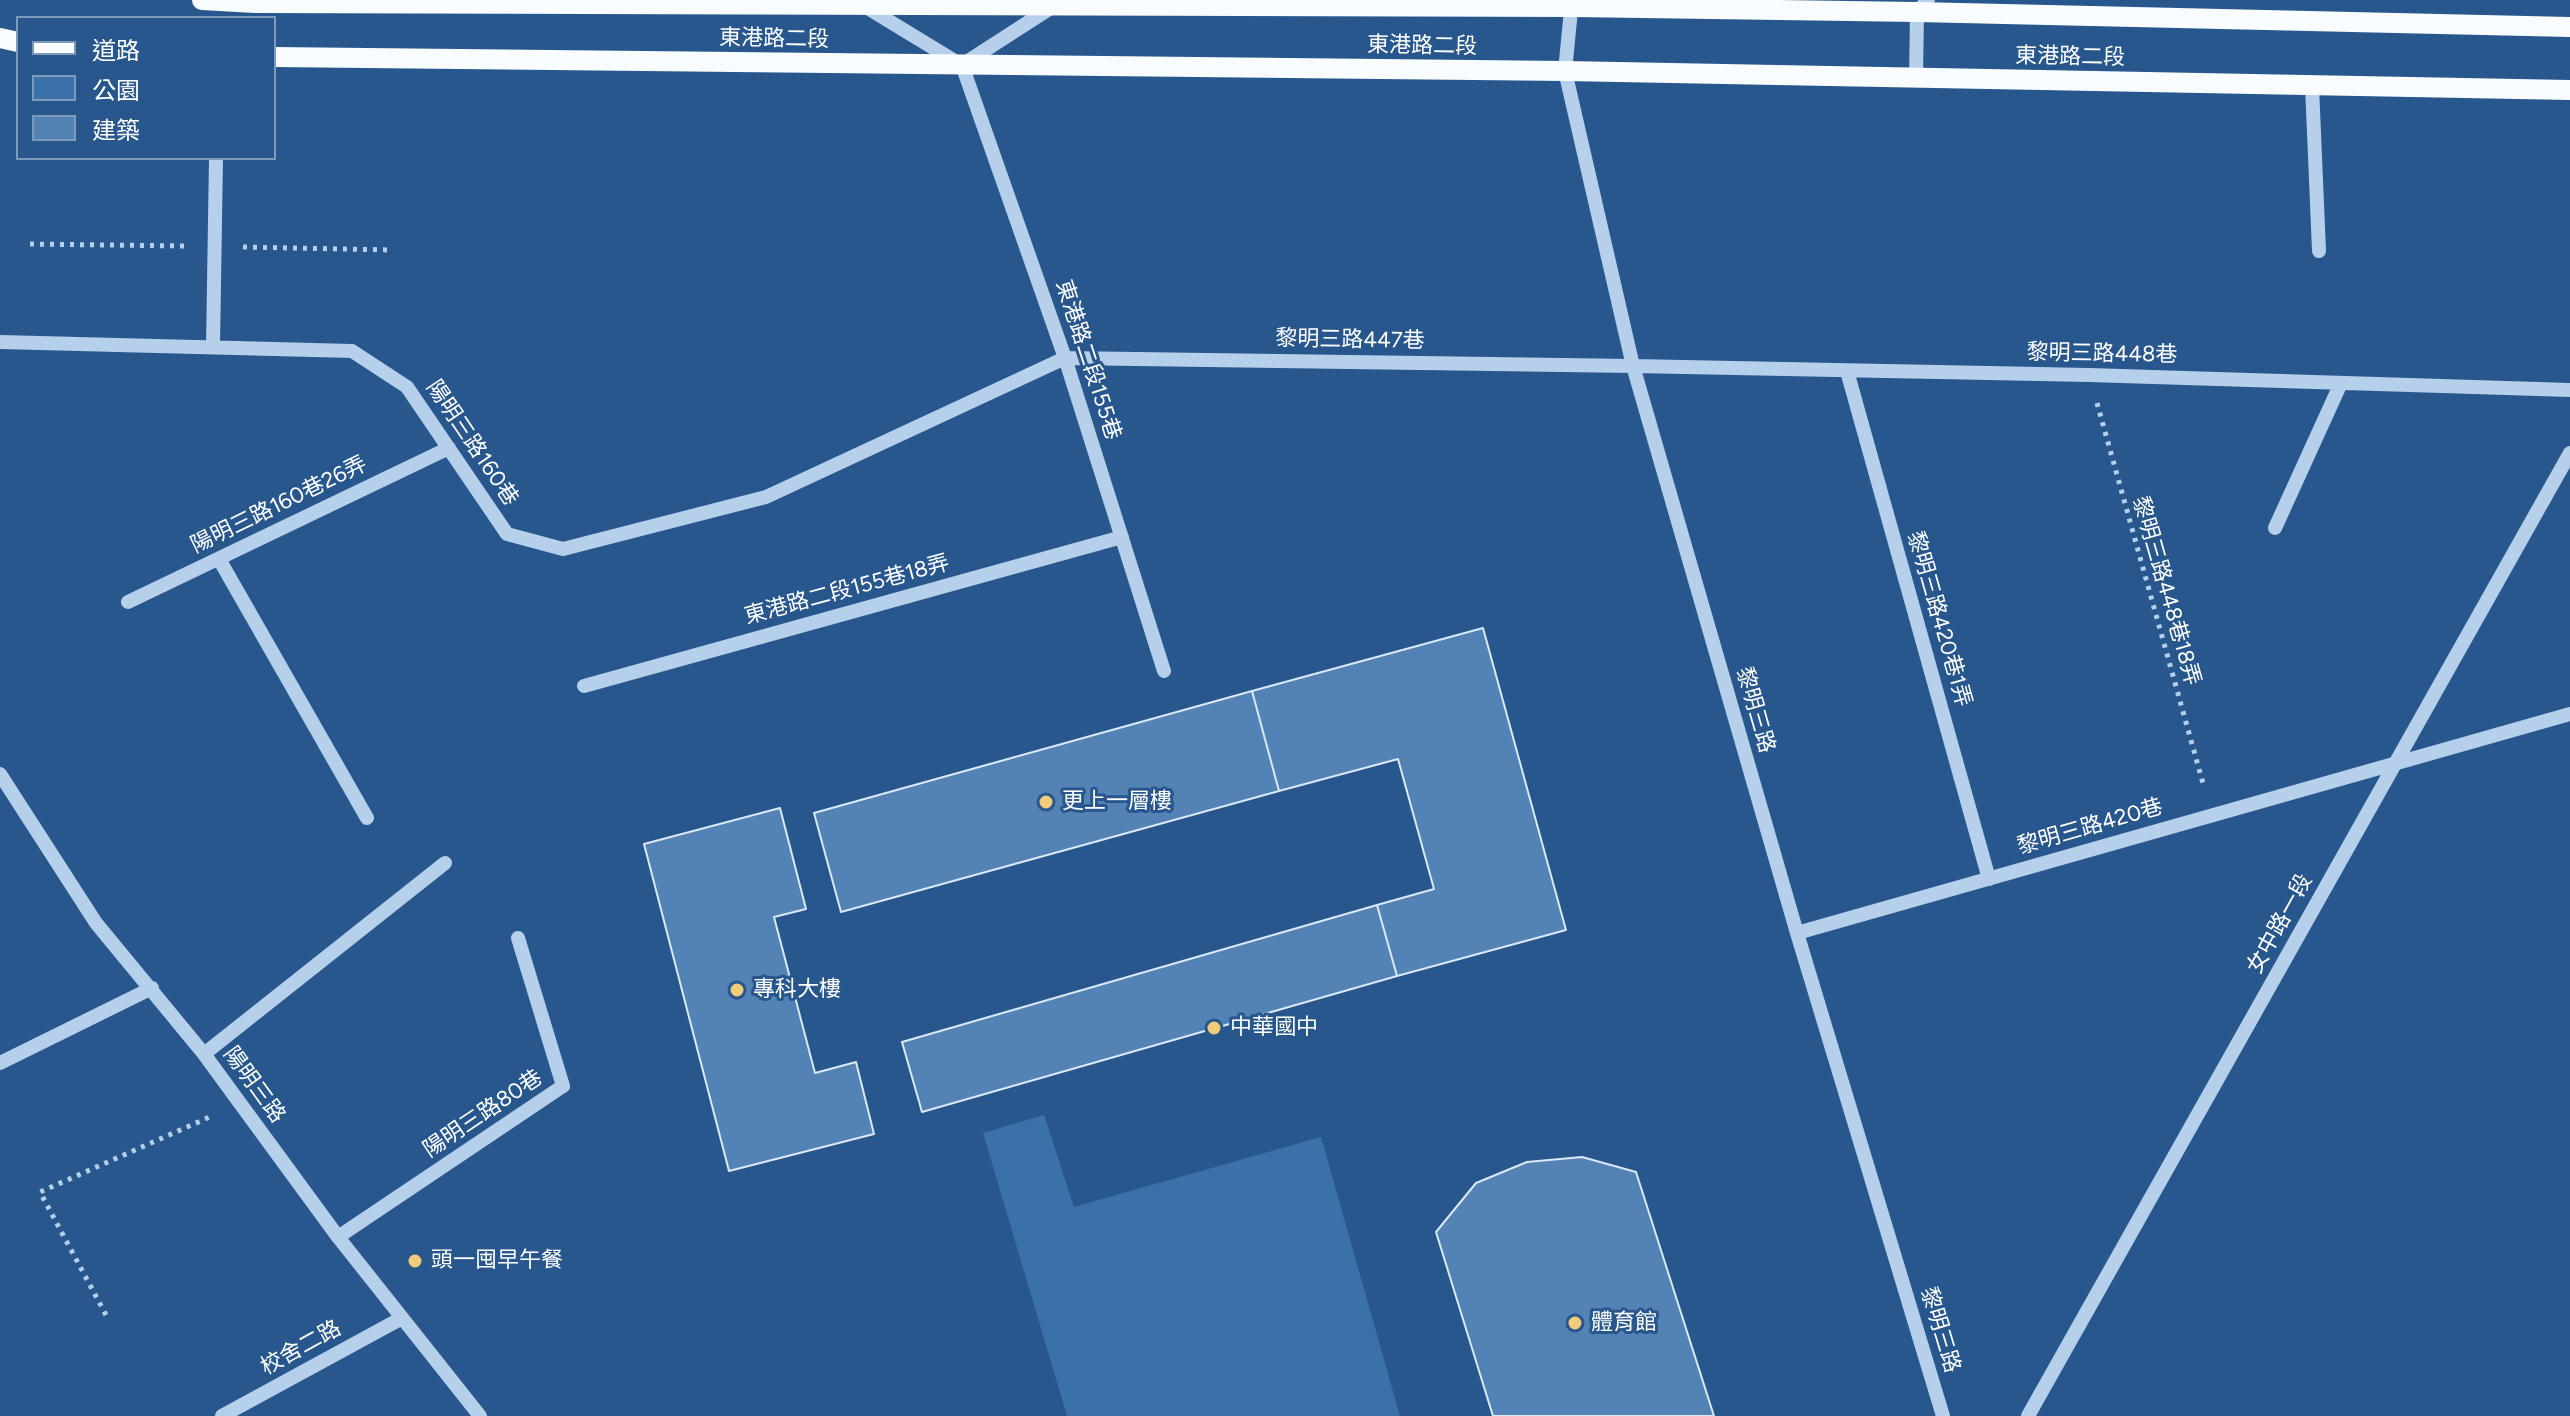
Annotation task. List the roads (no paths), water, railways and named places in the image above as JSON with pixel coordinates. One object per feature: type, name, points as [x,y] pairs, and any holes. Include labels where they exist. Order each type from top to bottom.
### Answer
[{"type":"main road","name":"東港路二段","points":[[202,0],[255,3],[1055,2],[1923,6],[2570,27]]},
{"type":"main road","name":"東港路二段","points":[[276,57],[1565,71],[2570,90]]},
{"type":"street","points":[[863,2],[962,65],[1055,2]]},
{"type":"street","name":"黎明三路","points":[[1572,4],[1565,71],[1633,366],[1797,933],[1943,1416]]},
{"type":"street","points":[[1916,79],[1923,6]]},
{"type":"street","name":"東港路二段155巷","points":[[962,65],[1065,358],[1164,671]]},
{"type":"street","points":[[2312,86],[2319,251]]},
{"type":"street","points":[[213,346],[216,160]]},
{"type":"street","name":"陽明三路160巷","points":[[0,342],[352,351],[407,387],[507,534],[563,549],[766,497],[1065,358]]},
{"type":"street","name":"黎明三路447巷","points":[[1065,358],[1633,366]]},
{"type":"street","name":"黎明三路448巷","points":[[1633,366],[2089,375],[2570,390]]},
{"type":"street","name":"黎明三路420巷1弄","points":[[1847,371],[1989,879]]},
{"type":"street","points":[[2275,528],[2341,383]]},
{"type":"street","name":"陽明三路160巷26弄","points":[[128,602],[449,448]]},
{"type":"street","name":"女中路一段","points":[[2028,1416],[2570,453]]},
{"type":"street","name":"東港路二段155巷18弄","points":[[584,686],[1122,537]]},
{"type":"street","points":[[219,559],[367,818]]},
{"type":"street","name":"黎明三路420巷","points":[[1797,933],[2570,714]]},
{"type":"street","name":"陽明三路","points":[[0,774],[96,923],[204,1054],[338,1237],[480,1416]]},
{"type":"street","points":[[204,1054],[445,863]]},
{"type":"street","name":"陽明三路80巷","points":[[338,1237],[563,1086],[518,938]]},
{"type":"street","points":[[0,1063],[152,988]]},
{"type":"street","name":"校舍二路","points":[[222,1416],[402,1318]]},
{"type":"place","name":"更上一層樓","points":[[1046,802]]},
{"type":"place","name":"專科大樓","points":[[737,990]]},
{"type":"place","name":"中華國中","points":[[1214,1028]]},
{"type":"place","name":"頭一囤早午餐","points":[[415,1261]]},
{"type":"place","name":"體育館","points":[[1575,1323]]}]
